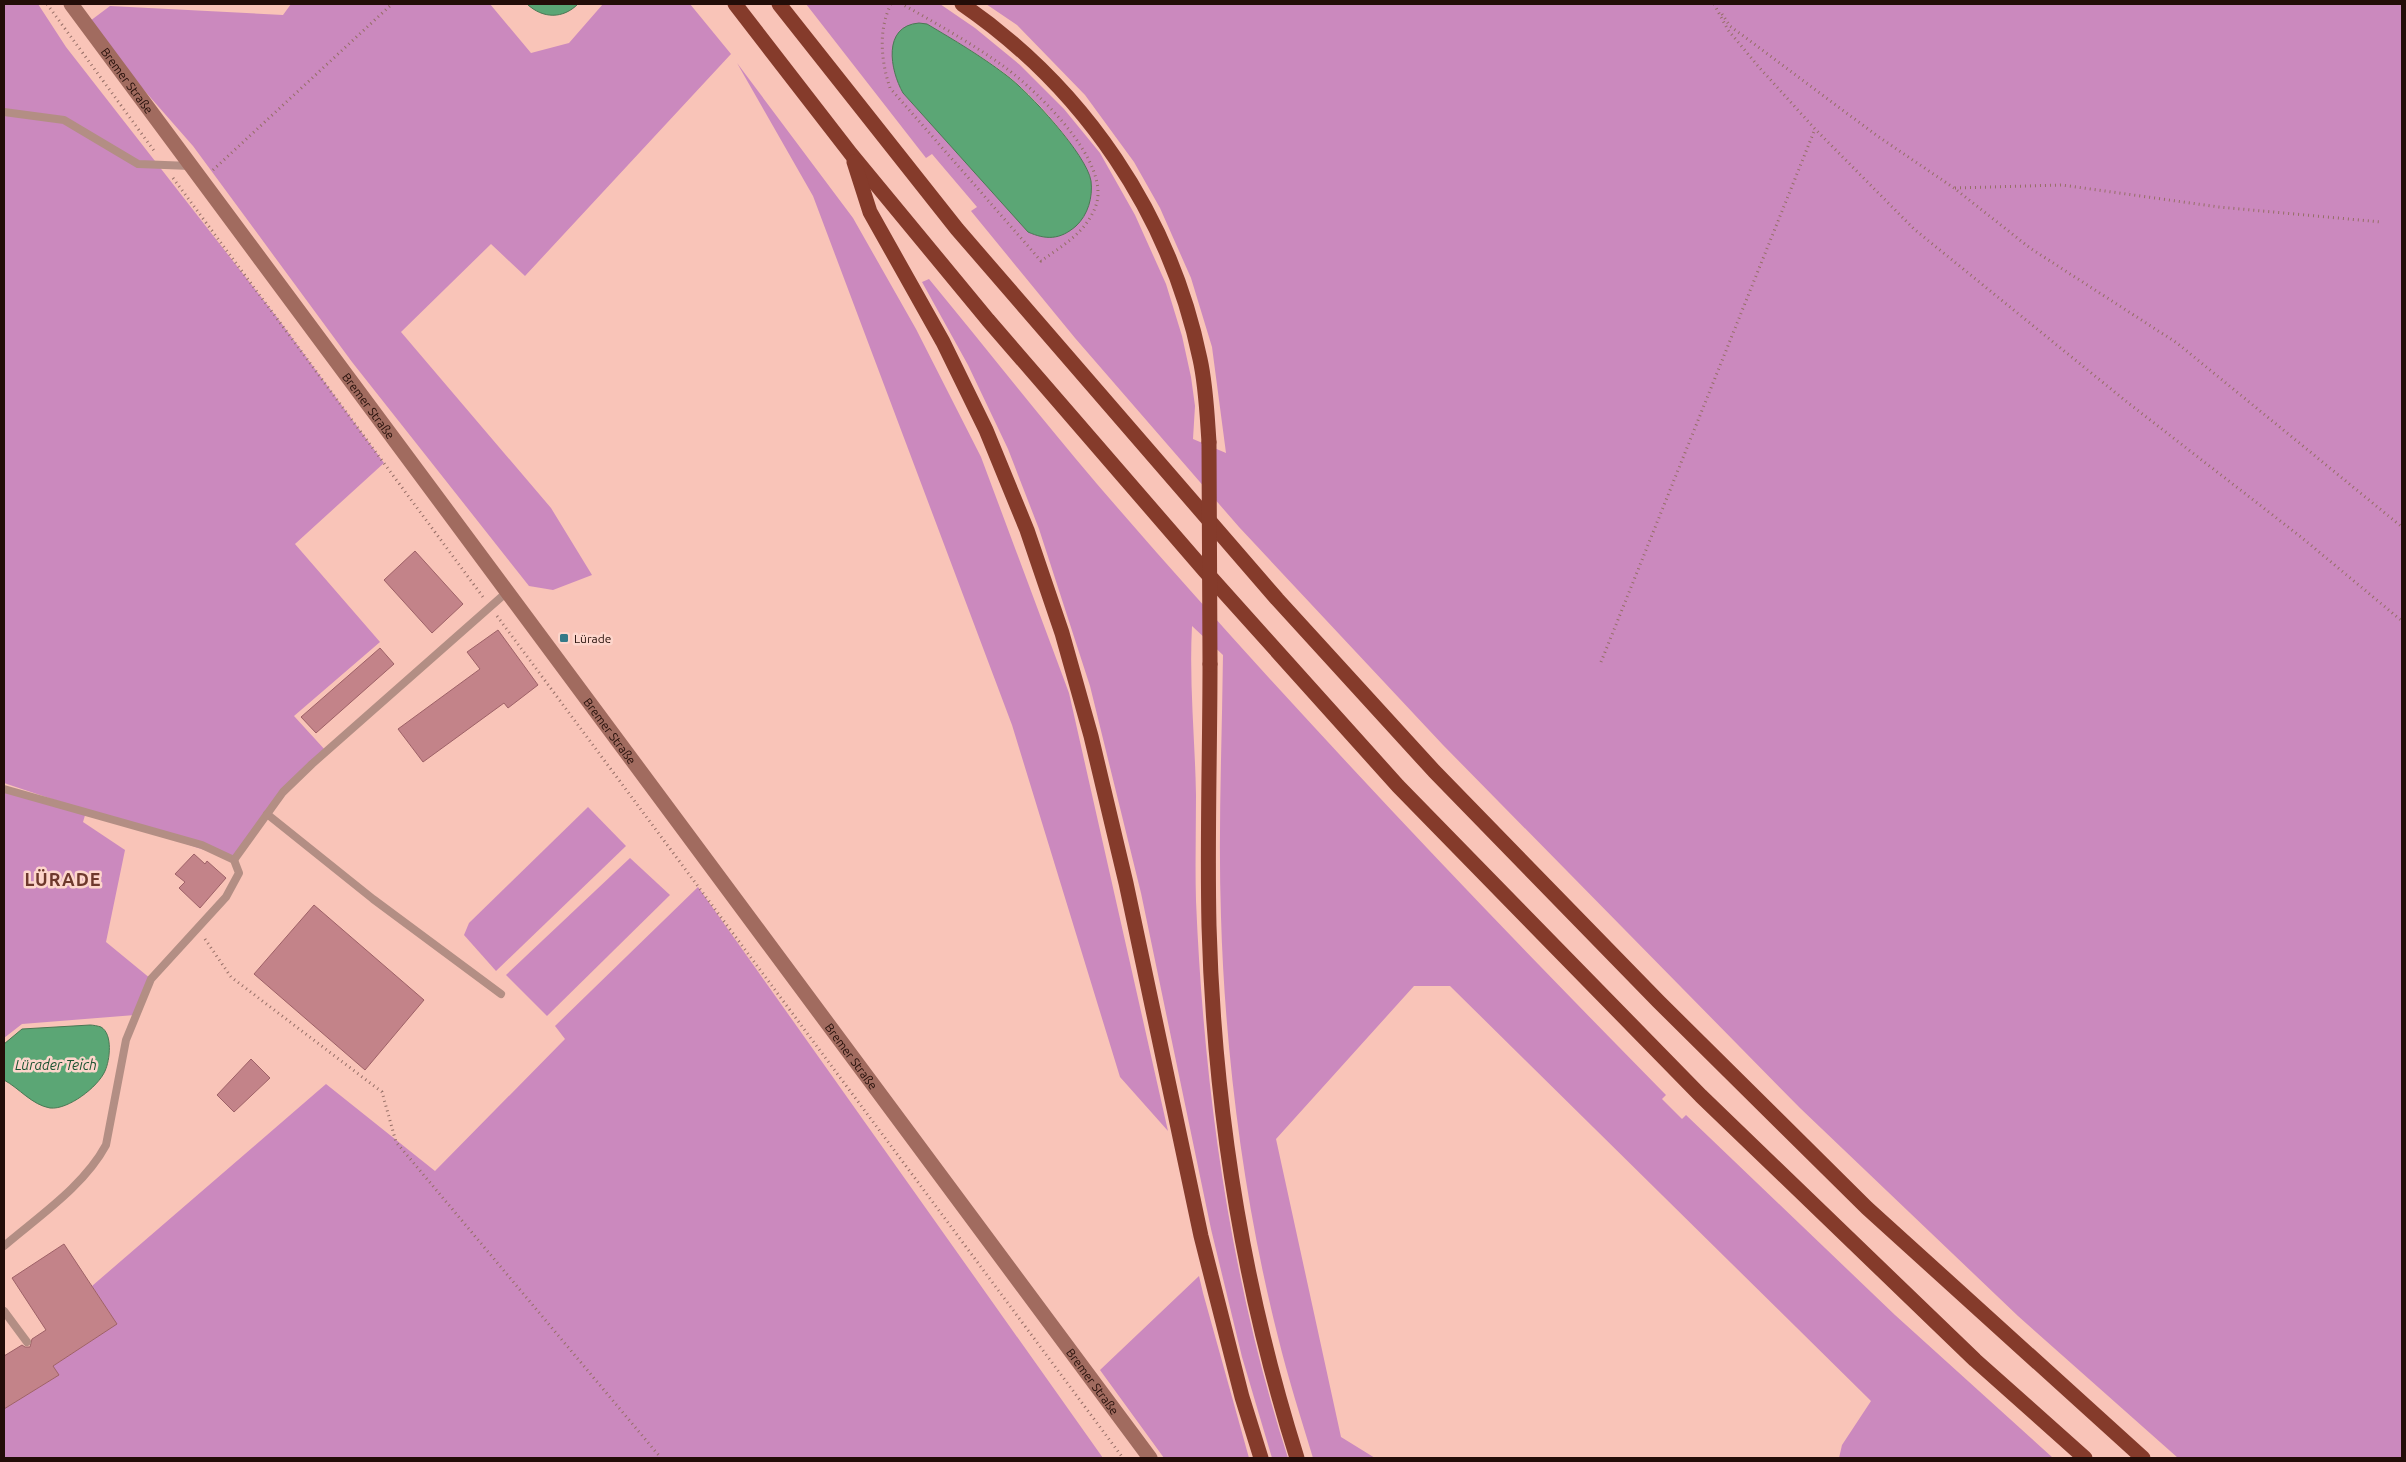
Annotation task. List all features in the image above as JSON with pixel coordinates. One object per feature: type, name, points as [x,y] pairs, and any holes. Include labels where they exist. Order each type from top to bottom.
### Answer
[{"type":"highway","points":[[735,4],[851,154],[988,320],[1205,570],[1398,786],[1701,1096],[1974,1360],[2085,1458]]},
{"type":"highway","points":[[779,4],[977,252],[1277,600],[1434,771],[1659,1002],[1867,1208],[2143,1458]]},
{"type":"highway","points":[[962,4],[1003,33],[1058,85],[1092,125],[1131,182],[1166,251],[1184,297],[1200,359],[1209,442],[1209,928],[1216,1050],[1228,1147],[1246,1254],[1268,1354],[1297,1458]]},
{"type":"highway","points":[[851,154],[870,212],[943,342],[986,430],[1027,530],[1062,633],[1091,736],[1126,883],[1201,1236],[1242,1397],[1261,1458]]},
{"type":"main road","name":"Bremer Straße","points":[[71,4],[1150,1458]]},
{"type":"lane","points":[[4,112],[64,120],[138,164],[191,166]]},
{"type":"lane","points":[[234,860],[283,792],[312,764],[507,592]]},
{"type":"lane","points":[[4,788],[202,845],[234,860],[239,873],[226,897],[152,979],[135,1015],[126,1040],[106,1144],[99,1158],[64,1195],[4,1246]]},
{"type":"lane","points":[[267,814],[373,899],[501,994]]},
{"type":"lane","points":[[4,1311],[27,1342]]},
{"type":"path","points":[[47,4],[490,606],[1123,1458]]},
{"type":"path","points":[[202,180],[392,4]]},
{"type":"path","points":[[891,4],[882,32],[884,70],[890,88],[1041,261],[1077,234],[1095,208],[1099,193],[1097,180],[1089,161],[1070,132],[1006,68],[902,4]]},
{"type":"path","points":[[1715,4],[1728,30],[1758,66],[1815,129],[1914,229],[2127,402],[2301,537],[2402,621]]},
{"type":"path","points":[[1715,4],[1730,26],[1876,135],[1954,188],[2030,248],[2177,342],[2402,527]]},
{"type":"path","points":[[1601,662],[1815,129]]},
{"type":"path","points":[[1954,188],[2062,184],[2219,206],[2381,222]]},
{"type":"path","points":[[198,928],[231,976],[382,1092],[396,1142],[661,1458]]},
{"type":"shaded area","points":[[4,4],[38,4],[66,47],[279,320],[384,463],[295,544],[380,642],[294,716],[326,751],[283,792],[234,860],[4,783]]},
{"type":"shaded area","points":[[291,4],[490,4],[531,53],[569,43],[603,4],[690,4],[731,54],[525,276],[491,244],[401,332],[551,508],[592,575],[553,590],[529,586],[352,362],[193,146],[86,24],[110,6],[283,15]]},
{"type":"shaded area","points":[[806,4],[940,4],[975,28],[1020,65],[1064,109],[1100,153],[1135,215],[1166,284],[1182,336],[1191,377],[1195,406],[1193,439],[1226,453],[1212,347],[1191,278],[1160,208],[1134,162],[1085,95],[1017,25],[986,4],[2402,4],[2402,1458],[2178,1458],[2018,1316],[1800,1108],[1443,745],[1239,527],[1075,338],[971,211],[977,207],[932,154],[926,158]],"holes":[[[927,24],[978,55],[1007,75],[1030,95],[1066,137],[1085,165],[1091,180],[1091,197],[1028,232],[903,93],[893,65],[893,50],[897,35]]]},
{"type":"shaded area","points":[[737,63],[853,218],[916,329],[981,457],[1069,693],[1168,1131],[1120,1077],[1012,725],[813,196]]},
{"type":"shaded area","points":[[929,279],[1097,484],[1235,641],[1520,946],[1666,1095],[1662,1099],[1682,1119],[1686,1115],[1895,1315],[2053,1458],[1839,1458],[1842,1445],[1871,1401],[1450,986],[1414,986],[1276,1139],[1341,1437],[1375,1458],[1313,1458],[1286,1368],[1266,1286],[1255,1234],[1238,1128],[1223,969],[1220,884],[1223,655],[1192,626],[1196,795],[1196,901],[1206,1042],[1213,1113],[1223,1183],[1236,1252],[1250,1322],[1288,1458],[1272,1458],[1242,1357],[1211,1229],[1141,893],[1090,686],[1039,529],[1008,449],[968,365],[922,282]]},
{"type":"shaded area","points":[[4,789],[86,812],[83,822],[125,850],[106,942],[151,979],[135,1015],[22,1024],[4,1038]]},
{"type":"shaded area","points":[[588,807],[626,846],[496,971],[464,935],[469,923]]},
{"type":"shaded area","points":[[630,858],[670,895],[547,1016],[506,975]]},
{"type":"shaded area","points":[[698,887],[1103,1458],[4,1458],[4,1409],[59,1375],[53,1366],[117,1324],[92,1286],[326,1084],[435,1171],[565,1039],[555,1026]]},
{"type":"shaded area","points":[[1199,1276],[1249,1458],[1164,1458],[1100,1370]]},
{"type":"water","points":[[527,4],[578,4],[559,15],[546,15]]},
{"type":"water","points":[[919,23],[927,24],[1006,75],[1042,109],[1068,140],[1087,170],[1091,181],[1087,211],[1080,222],[1070,231],[1053,237],[1028,232],[903,93],[898,84],[893,62],[892,50],[894,40],[899,32],[907,26]]},
{"type":"water","name":"Lürader Teich","points":[[90,1025],[101,1027],[105,1030],[109,1041],[109,1054],[105,1071],[96,1084],[82,1096],[57,1108],[50,1108],[31,1100],[4,1080],[4,1044],[22,1029]]},
{"type":"building","points":[[415,551],[463,604],[432,633],[384,580]]},
{"type":"building","points":[[498,630],[538,685],[508,708],[504,703],[423,762],[398,729],[480,669],[467,652]]},
{"type":"building","points":[[380,648],[394,664],[316,733],[301,717]]},
{"type":"building","points":[[194,854],[205,864],[207,861],[226,878],[200,908],[179,888],[185,882],[175,874]]},
{"type":"building","points":[[314,905],[424,1000],[365,1070],[254,974]]},
{"type":"building","points":[[251,1059],[270,1078],[234,1112],[217,1095]]},
{"type":"building","points":[[64,1244],[117,1324],[53,1366],[59,1375],[4,1409],[4,1356],[22,1345],[30,1347],[32,1339],[46,1330],[12,1278]]},
{"type":"place","name":"Lürade","points":[[564,638]]},
{"type":"district","name":"LÜRADE","points":[[63,879]]}]
